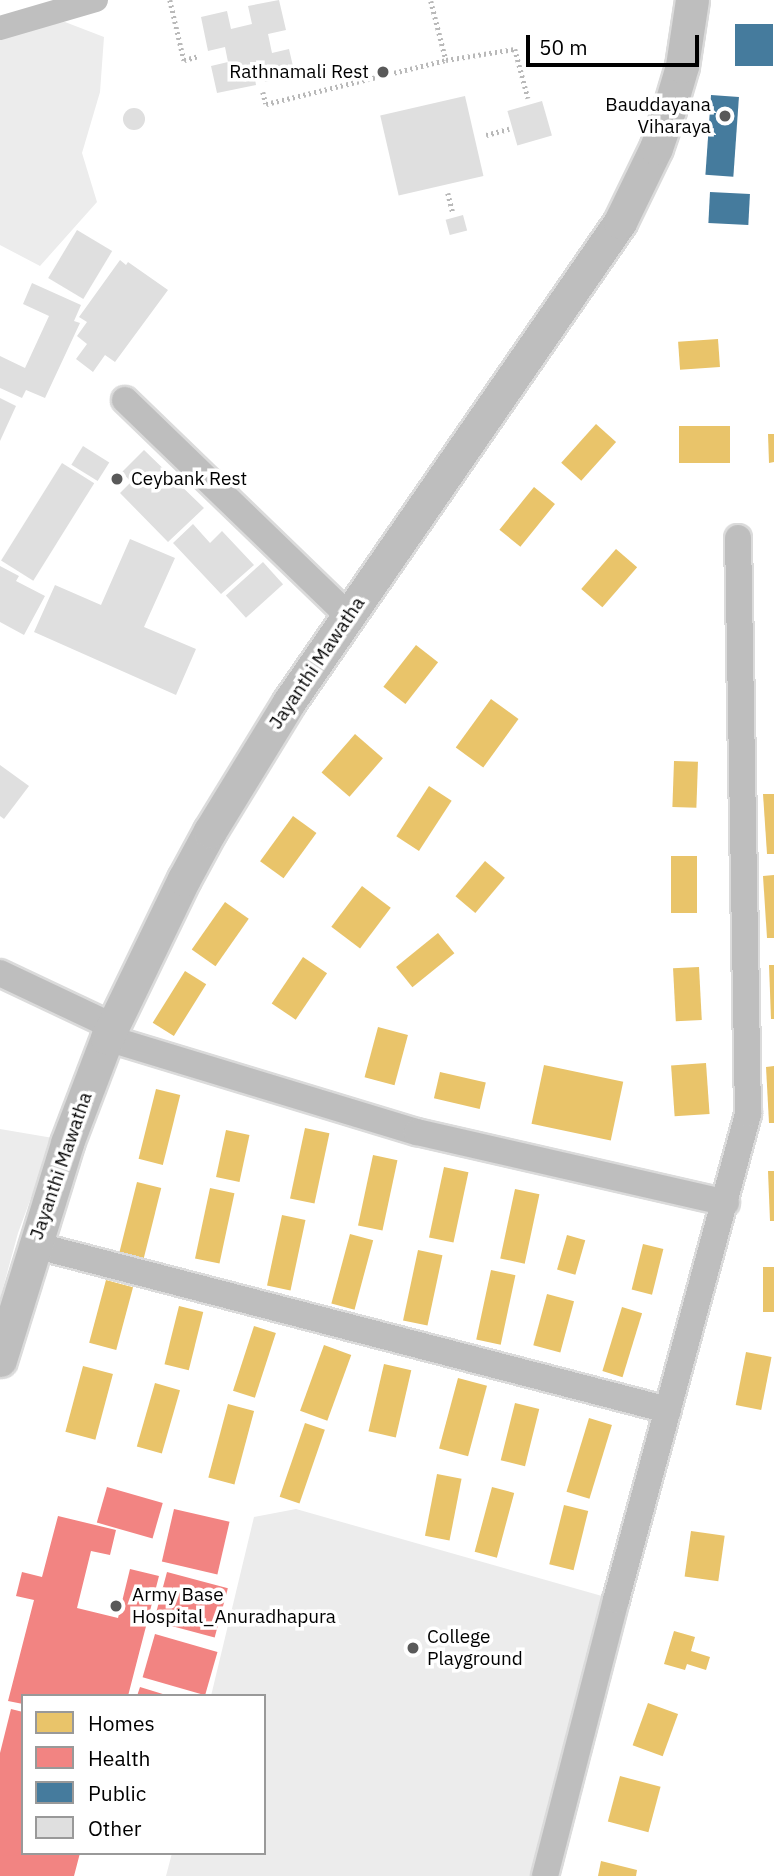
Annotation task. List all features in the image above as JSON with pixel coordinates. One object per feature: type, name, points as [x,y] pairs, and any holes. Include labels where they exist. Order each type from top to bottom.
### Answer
[{"type":"main road","name":"Jayanthi Mawatha","points":[[0,1360],[67,1143],[110,1033],[209,831],[289,702],[620,222],[647,169],[669,110],[682,66],[692,0]]},
{"type":"street","points":[[125,400],[349,616]]},
{"type":"street","points":[[545,1876],[748,1114],[738,538]]},
{"type":"street","points":[[0,973],[110,1033],[417,1132],[726,1203]]},
{"type":"street","points":[[34,1245],[668,1410]]},
{"type":"path","points":[[170,0],[184,60],[199,57]]},
{"type":"path","points":[[431,1],[446,60]]},
{"type":"path","points":[[263,92],[266,104],[446,60],[515,49],[528,98]]},
{"type":"path","points":[[486,135],[509,129]]},
{"type":"path","points":[[448,193],[453,213]]},
{"type":"shaded area","points":[[65,22],[104,37],[100,92],[82,153],[97,202],[40,266],[0,245],[0,28]]},
{"type":"shaded area","points":[[0,1129],[53,1138],[18,1233],[0,1299]]},
{"type":"shaded area","name":"College Playground","points":[[296,1509],[616,1600],[545,1876],[166,1876],[171,1855],[266,1855],[266,1694],[211,1694],[254,1517]]},
{"type":"building: Homes","points":[[718,339],[720,367],[680,370],[678,342]]},
{"type":"building: Homes","points":[[596,424],[616,442],[581,481],[561,463]]},
{"type":"building: Homes","points":[[679,426],[730,426],[730,463],[679,463]]},
{"type":"building: Homes","points":[[768,434],[774,434],[774,462],[769,463]]},
{"type":"building: Homes","points":[[534,487],[555,504],[520,547],[499,530]]},
{"type":"building: Homes","points":[[616,549],[637,567],[602,607],[581,589]]},
{"type":"building: Homes","points":[[416,645],[438,662],[405,704],[383,687]]},
{"type":"building: Homes","points":[[491,699],[519,719],[483,768],[456,748]]},
{"type":"building: Homes","points":[[355,734],[383,758],[349,797],[322,772]]},
{"type":"building: Homes","points":[[674,761],[698,762],[696,808],[672,807]]},
{"type":"building: Homes","points":[[429,786],[452,801],[419,851],[396,836]]},
{"type":"building: Homes","points":[[763,794],[774,794],[774,854],[767,854]]},
{"type":"building: Homes","points":[[293,816],[316,833],[284,878],[260,861]]},
{"type":"building: Homes","points":[[671,856],[697,856],[697,913],[671,913]]},
{"type":"building: Homes","points":[[485,861],[505,878],[475,913],[455,896]]},
{"type":"building: Homes","points":[[774,875],[774,938],[767,938],[763,876]]},
{"type":"building: Homes","points":[[362,886],[391,908],[360,948],[331,927]]},
{"type":"building: Homes","points":[[225,902],[249,919],[215,966],[192,950]]},
{"type":"building: Homes","points":[[438,933],[454,953],[412,987],[396,967]]},
{"type":"building: Homes","points":[[303,957],[327,973],[296,1020],[272,1003]]},
{"type":"building: Homes","points":[[769,965],[774,965],[774,1019],[771,1019]]},
{"type":"building: Homes","points":[[699,967],[702,1020],[676,1021],[673,968]]},
{"type":"building: Homes","points":[[185,971],[206,984],[174,1036],[153,1023]]},
{"type":"building: Homes","points":[[378,1027],[408,1035],[394,1085],[365,1077]]},
{"type":"building: Homes","points":[[706,1063],[710,1114],[675,1116],[671,1065]]},
{"type":"building: Homes","points":[[544,1065],[623,1082],[611,1141],[532,1124]]},
{"type":"building: Homes","points":[[774,1066],[774,1123],[769,1123],[766,1067]]},
{"type":"building: Homes","points":[[440,1072],[486,1083],[480,1109],[434,1098]]},
{"type":"building: Homes","points":[[156,1089],[180,1095],[163,1165],[139,1159]]},
{"type":"building: Homes","points":[[305,1128],[329,1133],[314,1204],[290,1198]]},
{"type":"building: Homes","points":[[226,1130],[249,1135],[239,1182],[216,1177]]},
{"type":"building: Homes","points":[[373,1155],[397,1160],[382,1231],[358,1225]]},
{"type":"building: Homes","points":[[444,1167],[468,1172],[453,1243],[429,1237]]},
{"type":"building: Homes","points":[[768,1171],[774,1171],[774,1221],[770,1221]]},
{"type":"building: Homes","points":[[137,1182],[161,1188],[144,1258],[120,1252]]},
{"type":"building: Homes","points":[[210,1188],[234,1193],[219,1264],[195,1258]]},
{"type":"building: Homes","points":[[515,1189],[539,1194],[525,1264],[500,1258]]},
{"type":"building: Homes","points":[[282,1215],[305,1220],[291,1290],[267,1285]]},
{"type":"building: Homes","points":[[350,1234],[373,1240],[355,1310],[331,1304]]},
{"type":"building: Homes","points":[[567,1235],[585,1240],[575,1275],[557,1270]]},
{"type":"building: Homes","points":[[643,1244],[663,1249],[652,1295],[632,1290]]},
{"type":"building: Homes","points":[[418,1250],[442,1255],[427,1326],[403,1320]]},
{"type":"building: Homes","points":[[763,1267],[774,1267],[774,1312],[763,1312]]},
{"type":"building: Homes","points":[[491,1270],[515,1275],[501,1345],[476,1339]]},
{"type":"building: Homes","points":[[106,1280],[133,1287],[116,1350],[89,1343]]},
{"type":"building: Homes","points":[[547,1294],[574,1301],[560,1352],[533,1345]]},
{"type":"building: Homes","points":[[179,1306],[203,1312],[189,1370],[164,1364]]},
{"type":"building: Homes","points":[[622,1307],[642,1313],[622,1377],[602,1371]]},
{"type":"building: Homes","points":[[254,1326],[276,1333],[255,1398],[233,1391]]},
{"type":"building: Homes","points":[[324,1345],[351,1355],[327,1421],[300,1411]]},
{"type":"building: Homes","points":[[746,1352],[772,1357],[761,1410],[736,1405]]},
{"type":"building: Homes","points":[[384,1364],[411,1370],[396,1438],[368,1431]]},
{"type":"building: Homes","points":[[83,1366],[113,1374],[95,1440],[65,1432]]},
{"type":"building: Homes","points":[[458,1378],[487,1386],[468,1456],[439,1449]]},
{"type":"building: Homes","points":[[155,1383],[180,1390],[162,1454],[137,1446]]},
{"type":"building: Homes","points":[[515,1403],[539,1409],[525,1466],[501,1460]]},
{"type":"building: Homes","points":[[228,1404],[254,1411],[234,1484],[208,1477]]},
{"type":"building: Homes","points":[[589,1418],[612,1425],[589,1499],[566,1492]]},
{"type":"building: Homes","points":[[305,1423],[325,1430],[299,1504],[280,1497]]},
{"type":"building: Homes","points":[[437,1474],[462,1479],[450,1541],[425,1536]]},
{"type":"building: Homes","points":[[492,1487],[514,1493],[497,1558],[475,1552]]},
{"type":"building: Homes","points":[[564,1505],[588,1511],[574,1570],[549,1564]]},
{"type":"building: Homes","points":[[691,1531],[725,1536],[718,1581],[685,1577]]},
{"type":"building: Homes","points":[[674,1631],[695,1637],[691,1651],[710,1657],[706,1670],[687,1664],[685,1670],[664,1664]]},
{"type":"building: Homes","points":[[648,1703],[678,1714],[663,1756],[633,1745]]},
{"type":"building: Homes","points":[[620,1776],[661,1787],[648,1832],[608,1821]]},
{"type":"building: Homes","points":[[601,1861],[637,1870],[636,1876],[598,1876]]},
{"type":"building: Health","points":[[107,1487],[163,1503],[153,1539],[97,1523]]},
{"type":"building: Health","points":[[174,1509],[230,1522],[217,1574],[162,1562]]},
{"type":"building: Health","points":[[58,1516],[116,1530],[110,1555],[91,1551],[77,1608],[118,1618],[130,1569],[159,1576],[129,1694],[21,1694],[21,1704],[8,1701],[34,1600],[16,1596],[22,1572],[42,1577]]},
{"type":"building: Health","points":[[167,1572],[228,1588],[215,1638],[154,1621]]},
{"type":"building: Health","points":[[155,1634],[217,1652],[205,1694],[143,1677]]},
{"type":"building: Health","points":[[140,1687],[163,1694],[138,1694]]},
{"type":"building: Health","points":[[11,1709],[21,1712],[21,1855],[79,1855],[74,1876],[0,1876],[0,1753]]},
{"type":"building: Public","points":[[735,24],[773,24],[773,66],[735,66]]},
{"type":"building: Public","points":[[711,95],[739,97],[733,177],[705,175]]},
{"type":"building: Public","points":[[710,192],[750,194],[748,225],[708,223]]},
{"type":"building: Other","points":[[279,0],[286,30],[268,34],[272,53],[289,49],[295,75],[265,82],[262,71],[254,73],[256,85],[217,93],[211,66],[228,62],[225,47],[208,51],[201,17],[227,11],[231,29],[252,24],[248,6]]},
{"type":"building: Other","points":[[465,96],[483,176],[399,195],[380,116]]},
{"type":"building: Other","points":[[542,101],[552,136],[517,146],[507,111]]},
{"type":"building: Other","points":[[134,108],[144,115],[145,119],[138,129],[134,130],[124,123],[123,119],[130,109]]},
{"type":"building: Other","points":[[463,215],[467,230],[450,235],[446,220]]},
{"type":"building: Other","points":[[77,230],[112,251],[83,299],[48,278]]},
{"type":"building: Other","points":[[120,260],[126,265],[128,262],[168,290],[115,362],[105,355],[93,372],[76,359],[87,344],[77,336],[87,322],[79,317]]},
{"type":"building: Other","points":[[32,283],[81,305],[74,321],[80,323],[45,398],[26,390],[22,398],[0,388],[0,356],[25,368],[49,316],[23,304]]},
{"type":"building: Other","points":[[0,398],[16,406],[0,441]]},
{"type":"building: Other","points":[[83,446],[109,462],[98,481],[71,465]]},
{"type":"building: Other","points":[[144,450],[204,508],[168,542],[120,493],[131,482],[122,472]]},
{"type":"building: Other","points":[[62,463],[94,483],[33,581],[1,561]]},
{"type":"building: Other","points":[[193,524],[210,543],[222,531],[254,565],[221,594],[173,543]]},
{"type":"building: Other","points":[[130,539],[175,558],[144,627],[196,649],[176,695],[34,632],[55,585],[101,605]]},
{"type":"building: Other","points":[[263,562],[283,584],[246,618],[226,595]]},
{"type":"building: Other","points":[[0,566],[19,576],[16,581],[45,596],[24,635],[0,622]]},
{"type":"building: Other","points":[[0,765],[29,786],[4,819],[0,816]]},
{"type":"waterway","points":[[0,28],[96,0]]},
{"type":"place","name":"Rathnamali Rest","points":[[383,72]]},
{"type":"place","name":"Bauddayana Viharaya","points":[[725,116]]},
{"type":"place","name":"Ceybank Rest","points":[[117,479]]},
{"type":"place","name":"Army Base Hospital_Anuradhapura","points":[[116,1606]]},
{"type":"place","name":"College Playground","points":[[413,1648]]}]
